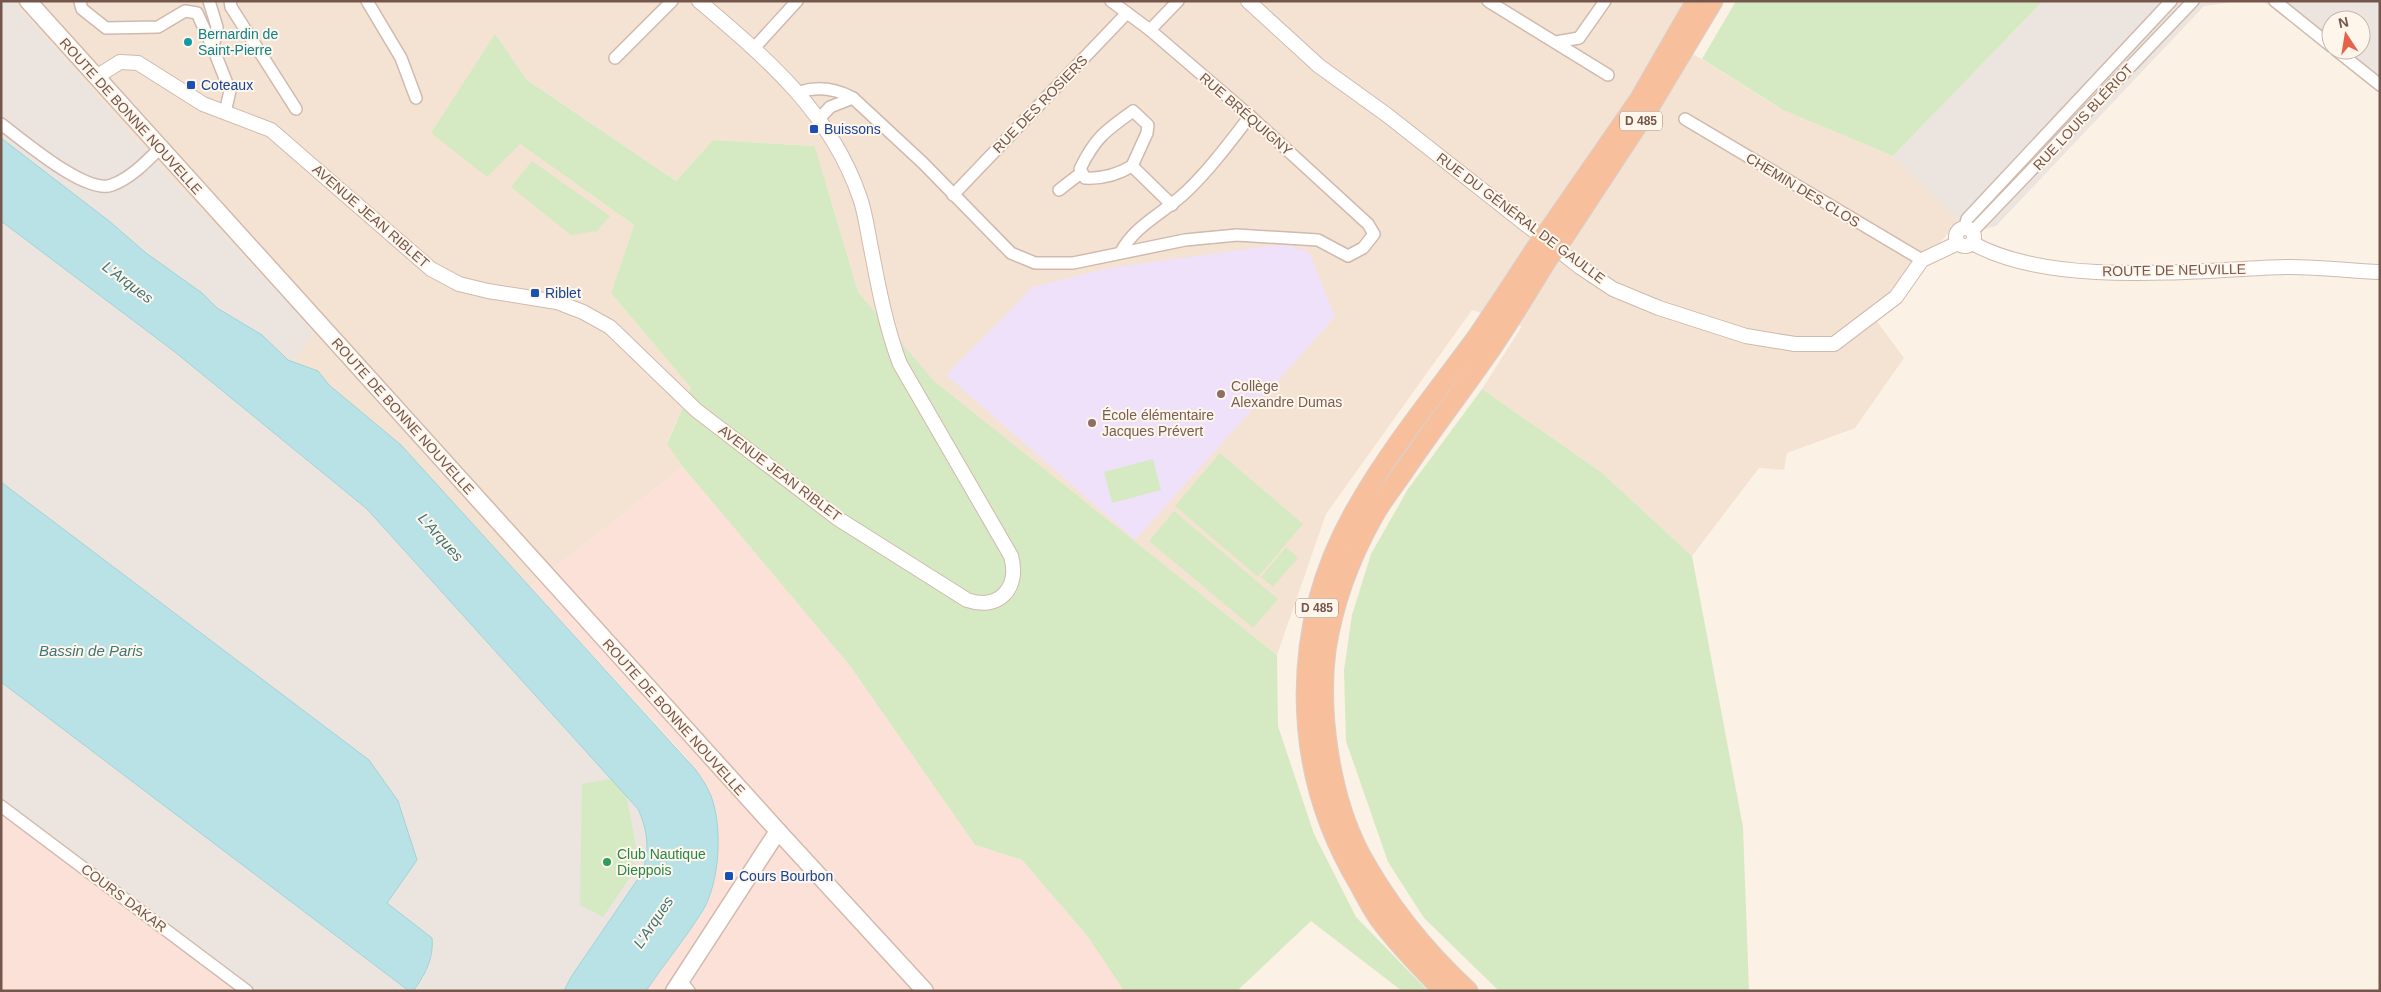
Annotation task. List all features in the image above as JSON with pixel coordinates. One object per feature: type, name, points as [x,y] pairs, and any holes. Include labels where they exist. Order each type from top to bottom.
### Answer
[{"type":"highway","name":"D 485","points":[[1443,991],[1382,923],[1344,859],[1323,808],[1309,751],[1305,698],[1308,646],[1318,598],[1336,550],[1358,504],[1419,414],[1543,253],[1639,100],[1696,1]]},
{"type":"highway","name":"D 485","points":[[1557,232],[1650,106],[1713,1]]},
{"type":"highway","name":"D 485","points":[[1468,991],[1395,912],[1359,851],[1340,803],[1328,747],[1324,699],[1326,650],[1337,604],[1354,556],[1374,514],[1495,343],[1543,253]]},
{"type":"main road","name":"ROUTE DE BONNE NOUVELLE","points":[[28,1],[778,832],[925,991]]},
{"type":"main road","points":[[681,988],[778,832]]},
{"type":"street","points":[[209,1],[217,27],[213,48]]},
{"type":"street","points":[[230,1],[230,7],[296,109]]},
{"type":"street","points":[[367,1],[401,58],[416,98]]},
{"type":"street","points":[[614,58],[672,1]]},
{"type":"street","name":"AVENUE JEAN RIBLET","points":[[96,77],[120,62],[138,63],[203,104],[271,130],[431,269],[459,284],[488,291],[556,302],[584,312],[610,327],[696,410],[837,518],[967,600],[979,604],[994,601],[1007,593],[1012,580],[1014,569],[1010,556],[900,364],[889,337],[861,199],[844,160],[820,118],[800,92],[754,48],[699,1]]},
{"type":"street","points":[[754,48],[797,1]]},
{"type":"street","name":"RUE BRÉQUIGNY","points":[[1110,1],[1150,30],[1250,116],[1338,195],[1368,224],[1374,234],[1364,248],[1348,256],[1318,240],[1238,235],[1185,240],[1121,252]]},
{"type":"street","points":[[1150,30],[1178,1]]},
{"type":"street","name":"RUE DU GÉNÉRAL DE GAULLE","points":[[1248,1],[1319,66],[1387,115],[1580,267],[1613,288],[1659,308],[1746,336],[1795,344],[1834,344],[1896,297],[1922,260]]},
{"type":"street","points":[[1488,1],[1608,75]]},
{"type":"street","points":[[1556,42],[1579,38],[1604,1]]},
{"type":"street","name":"RUE LOUIS BLÉRIOT","points":[[1967,236],[1967,219],[2171,1]]},
{"type":"street","name":"RUE LOUIS BLÉRIOT","points":[[1967,236],[2193,1]]},
{"type":"street","points":[[2275,1],[2321,38]]},
{"type":"street","points":[[77,2],[82,9],[106,28],[158,27],[185,10],[197,13],[230,91],[225,112]]},
{"type":"street","name":"RUE DES ROSIERS","points":[[953,195],[1127,13]]},
{"type":"street","points":[[2349,60],[2380,84]]},
{"type":"street","points":[[800,92],[812,88],[840,91],[853,98],[923,163],[1011,253],[1034,263],[1073,263],[1121,252],[1127,240],[1172,205],[1218,157],[1250,116]]},
{"type":"street","points":[[820,118],[830,107],[853,98]]},
{"type":"street","points":[[1059,190],[1080,173],[1080,169],[1091,147],[1104,131],[1133,111],[1148,125],[1147,133],[1132,166],[1122,172],[1099,179],[1085,178],[1080,173]]},
{"type":"street","name":"CHEMIN DES CLOS","points":[[1685,119],[1922,260]]},
{"type":"street","points":[[1,124],[76,179],[93,184],[110,186],[132,175],[160,148]]},
{"type":"street","points":[[1132,166],[1172,205]]},
{"type":"street","points":[[1922,260],[1967,236]]},
{"type":"street","name":"ROUTE DE NEUVILLE","points":[[1967,236],[1995,254],[2021,262],[2106,273],[2286,267],[2380,272]]},
{"type":"street","name":"COURS DAKAR","points":[[1,806],[247,991]]},
{"type":"shaded area","points":[[1,1],[14,1],[166,173],[315,331],[292,363],[217,308],[202,293],[146,253],[109,221],[1,138]]},
{"type":"shaded area","points":[[14,1],[1690,1],[1669,39],[1783,110],[1893,156],[1959,220],[1876,320],[1904,358],[1855,428],[1787,453],[1784,470],[1759,468],[1692,556],[1601,472],[1482,389],[1522,326],[1472,310],[1326,514],[1277,655],[934,382],[858,292],[815,146],[713,140],[676,181],[527,80],[495,35],[520,144],[634,225],[611,293],[691,388],[667,443],[683,467],[530,587],[401,445],[329,385],[318,371],[292,363],[315,331],[166,173]]},
{"type":"shaded area","points":[[2043,1],[2239,1],[2204,6],[1996,226],[1982,230],[1959,220],[1893,156]]},
{"type":"shaded area","points":[[2263,1],[2380,1],[2380,91],[2340,60],[2371,60],[2371,10],[2321,10],[2321,46]]},
{"type":"shaded area","points":[[1,221],[175,352],[367,509],[638,809],[647,835],[646,861],[642,873],[571,977],[564,991],[413,991],[424,977],[387,903],[369,760],[1,482]]},
{"type":"shaded area","name":"École élémentaire Jacques Prévert","points":[[1283,244],[1309,252],[1335,317],[1135,540],[946,375],[1033,287],[1109,268]]},
{"type":"shaded area","points":[[683,467],[850,666],[975,845],[1022,860],[1088,937],[1124,991],[646,991],[703,912],[712,891],[717,864],[717,829],[711,796],[686,757],[530,587]]},
{"type":"shaded area","points":[[1,682],[409,991],[258,991],[1,798]]},
{"type":"shaded area","points":[[1,798],[258,991],[1,991]]},
{"type":"green space","points":[[1736,1],[2043,1],[1893,156],[1783,110],[1702,59]]},
{"type":"green space","points":[[495,34],[527,80],[676,181],[713,140],[815,146],[858,292],[934,381],[1277,655],[1278,726],[1314,834],[1356,917],[1428,991],[1402,991],[1311,921],[1237,991],[1124,991],[1088,937],[1022,860],[975,845],[850,666],[683,467],[667,444],[691,388],[611,293],[634,225],[520,144],[487,177],[431,133]]},
{"type":"green space","points":[[532,161],[610,216],[597,231],[571,235],[511,187]]},
{"type":"green space","points":[[1482,389],[1601,472],[1692,556],[1743,827],[1749,991],[1499,991],[1424,918],[1388,862],[1346,741],[1344,670],[1352,615],[1371,554],[1408,489]]},
{"type":"green space","points":[[1220,453],[1303,524],[1258,577],[1175,506]]},
{"type":"green space","points":[[1153,459],[1161,490],[1112,503],[1104,472]]},
{"type":"green space","points":[[1174,511],[1278,599],[1253,628],[1149,541]]},
{"type":"green space","points":[[1286,547],[1298,558],[1273,587],[1261,577]]},
{"type":"green space","name":"Club Nautique Dieppois","points":[[623,777],[636,847],[631,876],[603,917],[580,905],[582,784]]},
{"type":"water","name":"L'Arques","points":[[1,138],[109,221],[146,253],[202,293],[217,308],[262,335],[288,360],[318,371],[329,385],[401,445],[695,769],[711,796],[715,809],[718,855],[713,886],[702,912],[646,991],[564,991],[571,977],[642,873],[645,865],[647,841],[638,809],[367,509],[175,352],[1,221]]},
{"type":"water","name":"Bassin de Paris","points":[[1,482],[369,760],[398,801],[417,860],[387,903],[432,938],[432,952],[428,966],[413,991],[409,991],[1,682]]},
{"type":"place","name":"Bernardin de Saint-Pierre","points":[[188,42]]},
{"type":"place","name":"Coteaux","points":[[191,85]]},
{"type":"place","name":"Buissons","points":[[814,129]]},
{"type":"place","name":"Riblet","points":[[535,293]]},
{"type":"place","name":"Collège Alexandre Dumas","points":[[1221,394]]},
{"type":"place","name":"École élémentaire Jacques Prévert","points":[[1092,423]]},
{"type":"place","name":"Club Nautique Dieppois","points":[[607,862]]},
{"type":"place","name":"Cours Bourbon","points":[[729,876]]}]
